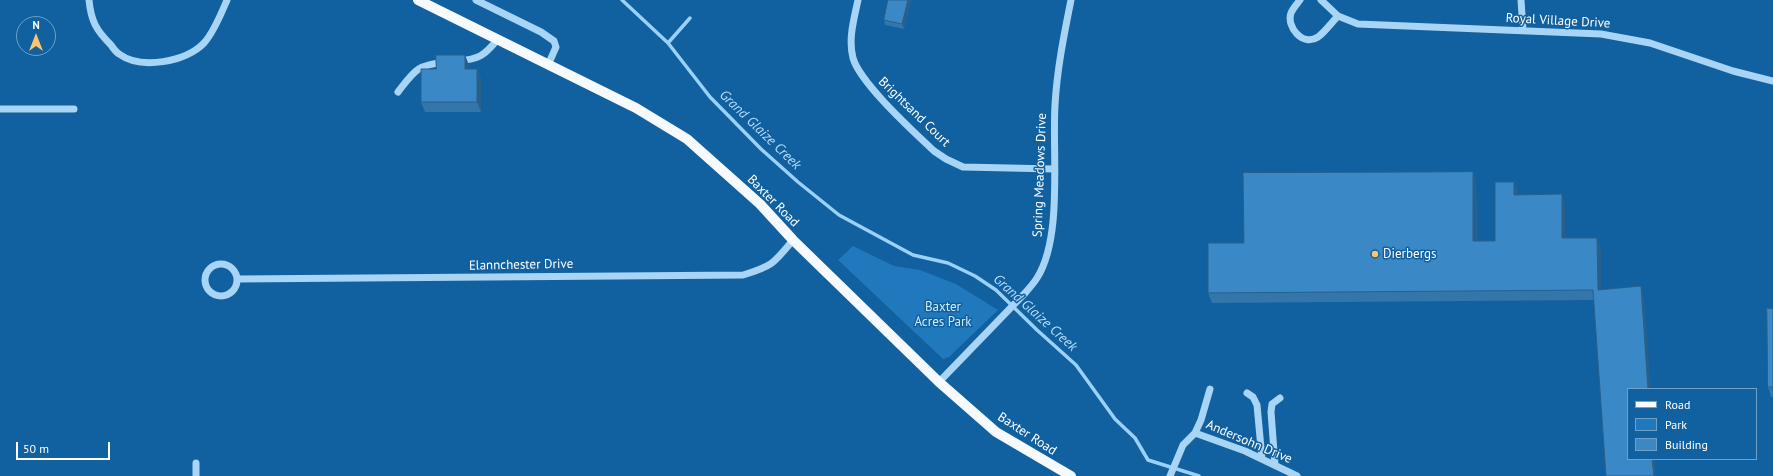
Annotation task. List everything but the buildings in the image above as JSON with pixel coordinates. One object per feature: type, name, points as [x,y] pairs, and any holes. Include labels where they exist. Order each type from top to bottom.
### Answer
[{"type":"main road","name":"Baxter Road","points":[[418,0],[636,108],[687,139],[760,204],[793,240],[939,382],[996,432],[1071,476]]},
{"type":"street","points":[[89,0],[90,11],[98,32],[119,54],[135,61],[154,62],[175,60],[190,54],[204,42],[227,0]]},
{"type":"street","points":[[476,0],[541,32],[554,41],[556,47],[548,65]]},
{"type":"street","name":"Brightsand Court","points":[[858,0],[850,41],[853,58],[858,71],[869,85],[934,151],[946,159],[963,167],[1054,169]]},
{"type":"street","name":"Spring Meadows Drive","points":[[939,382],[997,324],[1026,292],[1037,278],[1050,247],[1054,169],[1054,106],[1058,62],[1071,0]]},
{"type":"street","points":[[1300,0],[1292,9],[1290,20],[1293,31],[1302,37],[1313,39],[1318,37],[1338,16]]},
{"type":"street","name":"Royal Village Drive","points":[[1321,0],[1338,16],[1358,24],[1601,34],[1637,40],[1733,71],[1773,81]]},
{"type":"street","points":[[1521,0],[1523,30]]},
{"type":"street","points":[[398,92],[417,68],[426,64],[478,58],[487,52],[497,40]]},
{"type":"street","points":[[0,109],[74,109]]},
{"type":"street","name":"Elannchester Drive","points":[[237,279],[743,274],[769,266],[777,260],[793,240]]},
{"type":"street","points":[[220,264],[230,267],[234,271],[237,279],[234,290],[221,296],[211,292],[207,288],[205,280],[208,270],[212,266],[220,264]]},
{"type":"street","points":[[1195,433],[1201,420],[1210,389]]},
{"type":"street","points":[[1247,393],[1253,397],[1257,405],[1262,459]]},
{"type":"street","points":[[1275,465],[1271,412],[1272,404],[1280,398]]},
{"type":"street","name":"Andersohn Drive","points":[[1170,476],[1184,445],[1195,433],[1245,451],[1297,476]]},
{"type":"street","points":[[196,463],[196,476]]},
{"type":"green space","name":"Baxter Acres Park","points":[[853,246],[894,266],[920,270],[956,284],[998,310],[949,357],[943,359],[838,260]]},
{"type":"waterway","name":"Grand Glaize Creek","points":[[622,0],[668,43],[710,97],[761,149],[798,182],[839,215],[913,255],[948,263],[975,276],[996,290],[1076,365],[1115,419],[1135,438],[1148,460],[1199,476]]},
{"type":"waterway","points":[[668,43],[690,18]]},
{"type":"place","name":"Dierbergs","points":[[1375,254]]}]
